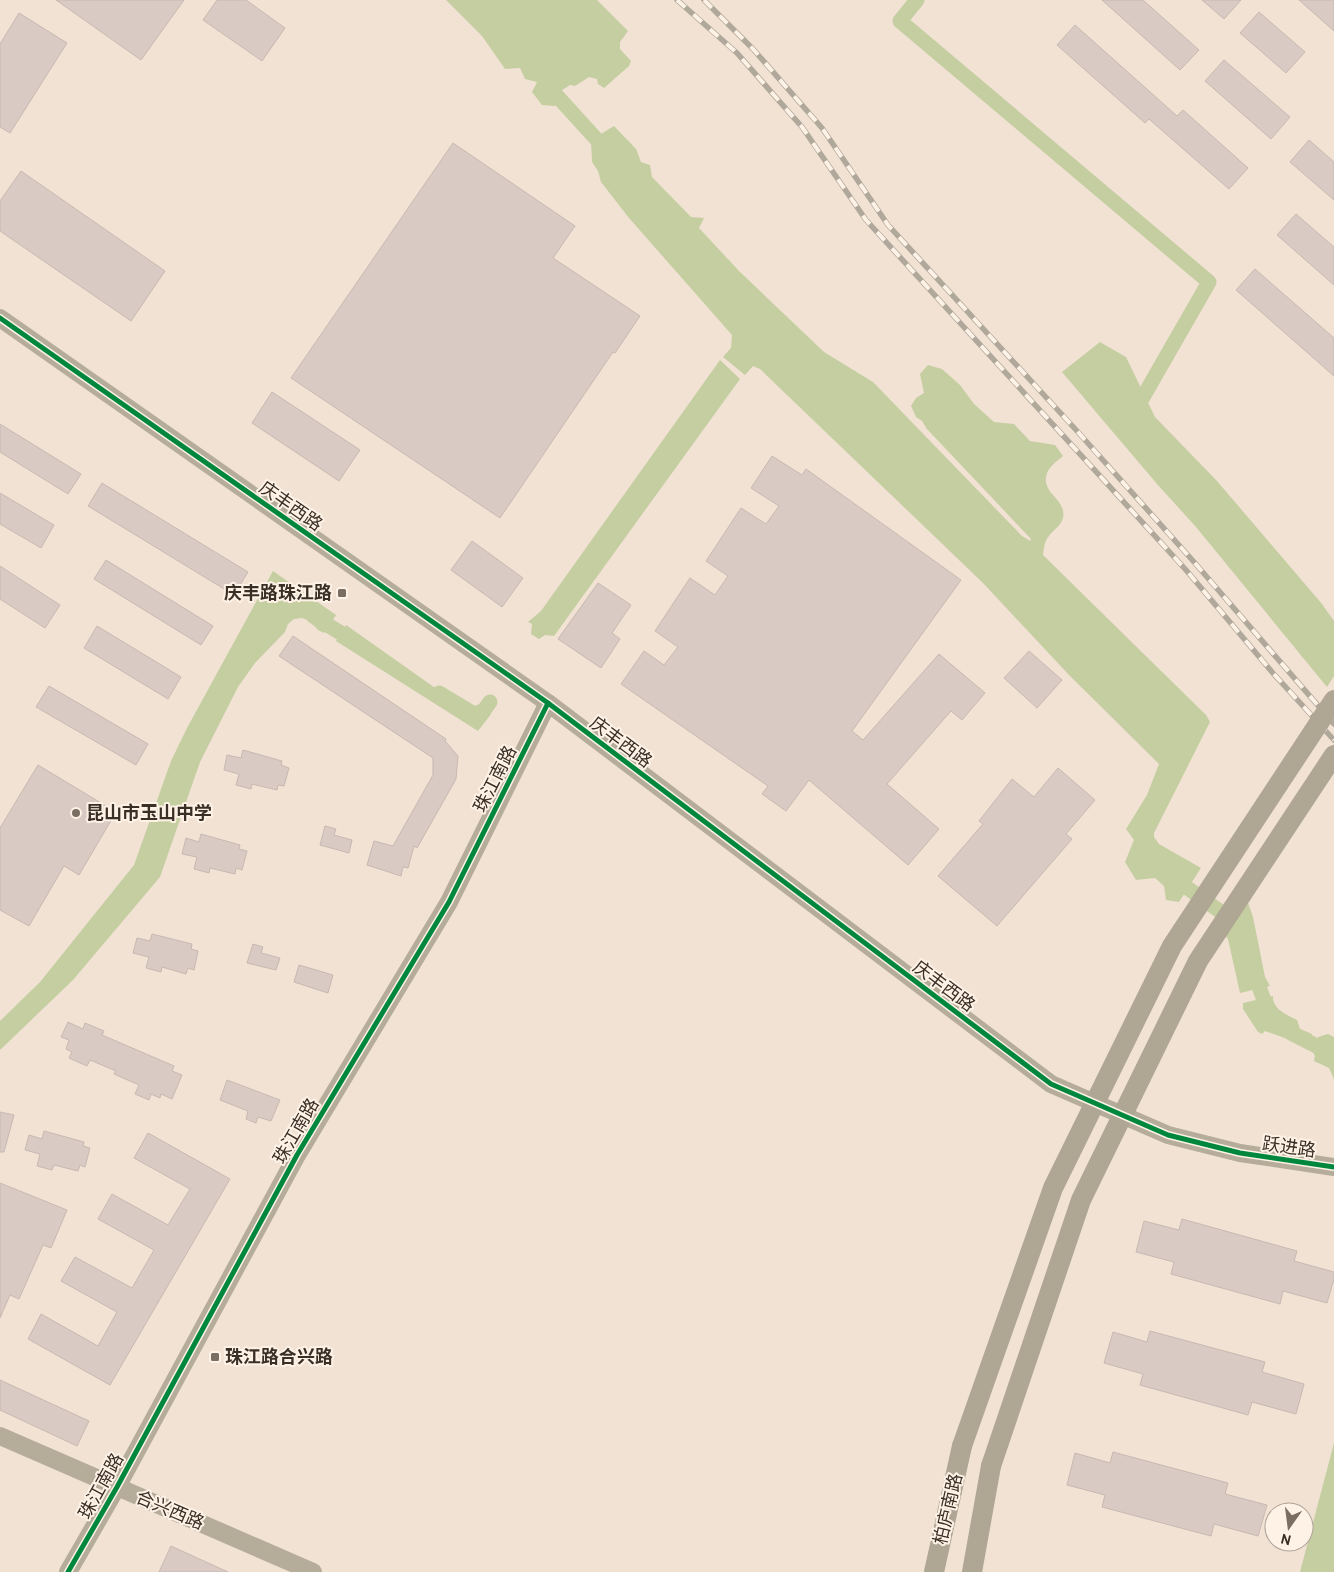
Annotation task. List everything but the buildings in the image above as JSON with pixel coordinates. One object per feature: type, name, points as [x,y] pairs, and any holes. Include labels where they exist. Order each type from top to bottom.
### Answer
[{"type":"main road","name":"柏庐南路","points":[[934,1572],[962,1446],[1053,1188],[1172,946],[1334,700]]},
{"type":"main road","name":"柏庐南路","points":[[972,1572],[991,1466],[1081,1200],[1198,961],[1334,755]]},
{"type":"street","name":"庆丰西路","points":[[0,318],[548,704],[1051,1084],[1168,1135],[1240,1153]]},
{"type":"street","name":"珠江南路","points":[[68,1572],[117,1487],[297,1155],[449,902],[548,704]]},
{"type":"street","name":"跃进路","points":[[1240,1153],[1334,1167]]},
{"type":"street","name":"合兴西路","points":[[0,1436],[313,1572]]},
{"type":"shaded area","points":[[446,0],[597,0],[628,31],[620,42],[620,49],[631,61],[629,66],[604,88],[598,84],[597,79],[589,77],[575,86],[570,85],[556,94],[562,102],[554,106],[542,105],[532,92],[537,82],[525,79],[520,68],[505,69],[482,36]]},
{"type":"shaded area","points":[[614,126],[636,149],[641,162],[650,165],[652,177],[691,217],[704,218],[699,228],[739,271],[824,352],[873,382],[1022,536],[1030,541],[1031,539],[927,429],[922,421],[916,417],[911,406],[916,398],[924,393],[920,374],[928,365],[942,369],[960,385],[974,404],[994,422],[1014,424],[1030,441],[1055,445],[1063,456],[1050,468],[1046,480],[1050,491],[1061,505],[1063,518],[1046,541],[1043,555],[1206,715],[1210,722],[1154,833],[1154,837],[1159,844],[1201,868],[1179,902],[1166,900],[1164,886],[1155,878],[1136,880],[1125,862],[1134,840],[1126,829],[1147,795],[1159,764],[1069,675],[983,583],[760,369],[753,366],[745,375],[723,357],[731,348],[732,335],[629,218],[601,182],[598,171],[592,162],[591,140]]},
{"type":"shaded area","points":[[1100,342],[1126,357],[1155,417],[1217,481],[1322,604],[1334,621],[1334,676],[1327,687],[1196,527],[1062,372]]},
{"type":"shaded area","points":[[720,360],[740,379],[554,636],[545,635],[539,639],[531,634],[532,624],[528,622],[541,611]]},
{"type":"shaded area","points":[[273,571],[336,615],[324,633],[318,630],[310,621],[302,618],[294,619],[288,624],[285,632],[255,663],[238,687],[200,762],[160,877],[73,980],[0,1050],[0,1021],[40,982],[134,865],[171,761],[187,728]]},
{"type":"shaded area","points":[[346,625],[465,709],[480,704],[491,714],[478,731],[336,641]]},
{"type":"shaded area","points":[[1247,900],[1253,917],[1265,977],[1270,986],[1240,993],[1228,939],[1225,935]]},
{"type":"shaded area","points":[[1273,996],[1273,1001],[1278,1008],[1297,1020],[1300,1029],[1312,1034],[1307,1046],[1265,1031],[1262,1034],[1258,1032],[1243,1009],[1243,1003]]},
{"type":"shaded area","points":[[1328,1034],[1334,1037],[1334,1079],[1329,1068],[1314,1061],[1315,1056],[1312,1049],[1318,1037]]},
{"type":"shaded area","points":[[1334,1443],[1334,1572],[1300,1572],[1305,1552],[1314,1552],[1314,1519]]},
{"type":"waterway","points":[[917,0],[900,21],[1209,282],[1135,411]]},
{"type":"waterway","points":[[548,86],[608,152]]},
{"type":"waterway","points":[[313,616],[357,643]]},
{"type":"waterway","points":[[439,693],[479,717],[490,702]]},
{"type":"waterway","points":[[1172,877],[1235,922]]},
{"type":"waterway","points":[[1253,970],[1270,1017]]},
{"type":"waterway","points":[[1291,1033],[1334,1055]]},
{"type":"railway","points":[[677,0],[737,53],[802,127],[866,220],[1186,570],[1272,672],[1334,740]]},
{"type":"railway","points":[[704,0],[753,49],[822,128],[888,225],[1077,431],[1194,562],[1334,724]]},
{"type":"cycle path","points":[[0,318],[548,703],[1051,1084],[1168,1135],[1240,1153],[1334,1167]]},
{"type":"cycle path","points":[[68,1572],[117,1487],[297,1155],[449,902],[548,703]]},
{"type":"place","name":"庆丰路珠江路","points":[[342,593]]},
{"type":"place","name":"昆山市玉山中学","points":[[76,813]]},
{"type":"place","name":"珠江路合兴路","points":[[215,1357]]}]
